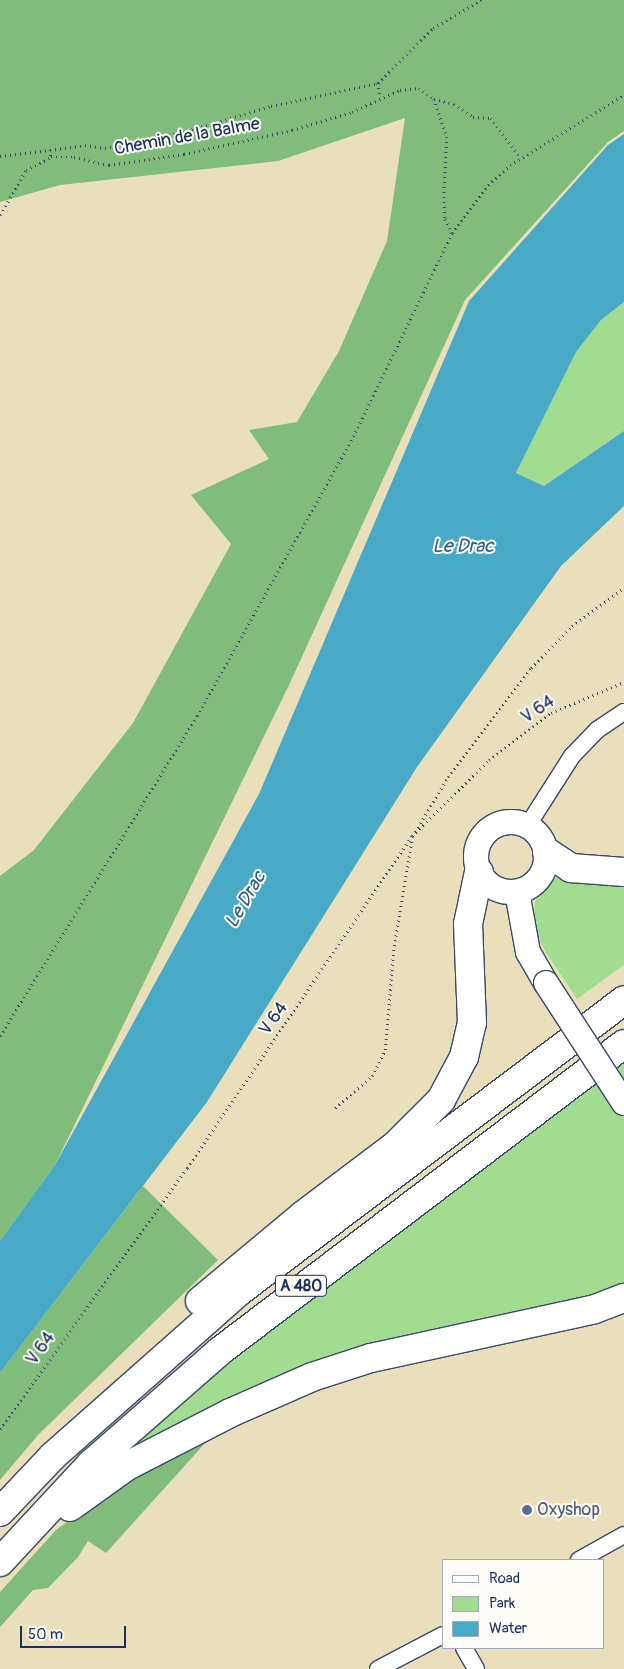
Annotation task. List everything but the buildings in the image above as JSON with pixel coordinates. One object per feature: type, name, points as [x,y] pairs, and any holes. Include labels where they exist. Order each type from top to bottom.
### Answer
[{"type":"highway","points":[[547,852],[571,868],[624,872]]},
{"type":"highway","points":[[53,1456],[70,1424],[189,1310],[264,1246],[396,1145],[441,1100],[464,1057],[472,1023],[468,924],[479,872]]},
{"type":"highway","name":"A 480","points":[[0,1512],[53,1456],[237,1294],[624,1000]]},
{"type":"highway","name":"A 480","points":[[2,1560],[91,1464],[226,1345],[624,1044]]},
{"type":"highway","points":[[2,1560],[33,1540],[106,1479],[280,1390],[370,1358],[595,1309],[624,1298]]},
{"type":"main road","points":[[506,821],[528,825],[541,836],[547,852],[540,878],[517,892],[495,888],[479,872],[476,850],[487,831],[506,821]]},
{"type":"main road","points":[[517,892],[528,952],[624,1104]]},
{"type":"street","points":[[528,825],[572,756],[597,730],[624,712]]},
{"type":"street","points":[[581,1559],[624,1536]]},
{"type":"street","points":[[378,1669],[442,1636]]},
{"type":"street","points":[[465,1649],[476,1669]]},
{"type":"path","points":[[0,156],[85,145],[104,148],[187,131],[271,106],[378,83],[433,28],[481,0]]},
{"type":"path","points":[[378,83],[380,96]]},
{"type":"path","name":"Chemin de la Balme","points":[[51,157],[74,158],[109,165],[184,154],[309,125],[352,112],[380,96],[400,90],[418,88],[434,99]]},
{"type":"path","points":[[0,1036],[197,716],[351,441],[452,233],[488,185],[521,158],[624,95]]},
{"type":"path","points":[[434,99],[454,104],[473,117],[491,118],[521,158]]},
{"type":"path","points":[[434,99],[447,137],[444,197],[445,219],[452,233]]},
{"type":"path","points":[[0,215],[26,170],[51,157],[50,150]]},
{"type":"path","points":[[335,1108],[372,1076],[385,1050],[394,946],[412,836],[448,777],[510,693],[572,626],[624,588]]},
{"type":"path","name":"V 64","points":[[0,1430],[187,1168],[412,836],[489,760],[552,713],[624,682]]},
{"type":"green space","points":[[0,0],[624,0],[624,131],[608,142],[465,300],[289,685],[55,1165],[0,1241],[0,876],[34,850],[133,723],[231,544],[191,495],[269,459],[249,430],[297,422],[339,351],[387,241],[405,118],[278,161],[60,185],[0,202]]},
{"type":"green space","points":[[624,302],[624,431],[544,486],[516,473],[576,352],[601,320]]},
{"type":"green space","points":[[624,877],[624,965],[577,999],[545,951],[534,927],[535,901],[555,878]]},
{"type":"green space","points":[[624,1061],[624,1287],[595,1299],[407,1340],[111,1468],[200,1387],[323,1289]]},
{"type":"green space","points":[[143,1186],[218,1260],[38,1435],[0,1480],[0,1373]]},
{"type":"green space","points":[[207,1441],[106,1553],[88,1541],[78,1557],[48,1588],[33,1590],[0,1627],[0,1592],[56,1530],[149,1463]]},
{"type":"water","name":"Le Drac","points":[[624,134],[624,302],[601,320],[576,352],[516,473],[544,486],[624,431],[624,506],[561,566],[417,767],[207,1102],[0,1373],[0,1241],[55,1165],[259,794],[469,301],[608,145]]},
{"type":"place","name":"Oxyshop","points":[[527,1510]]}]
